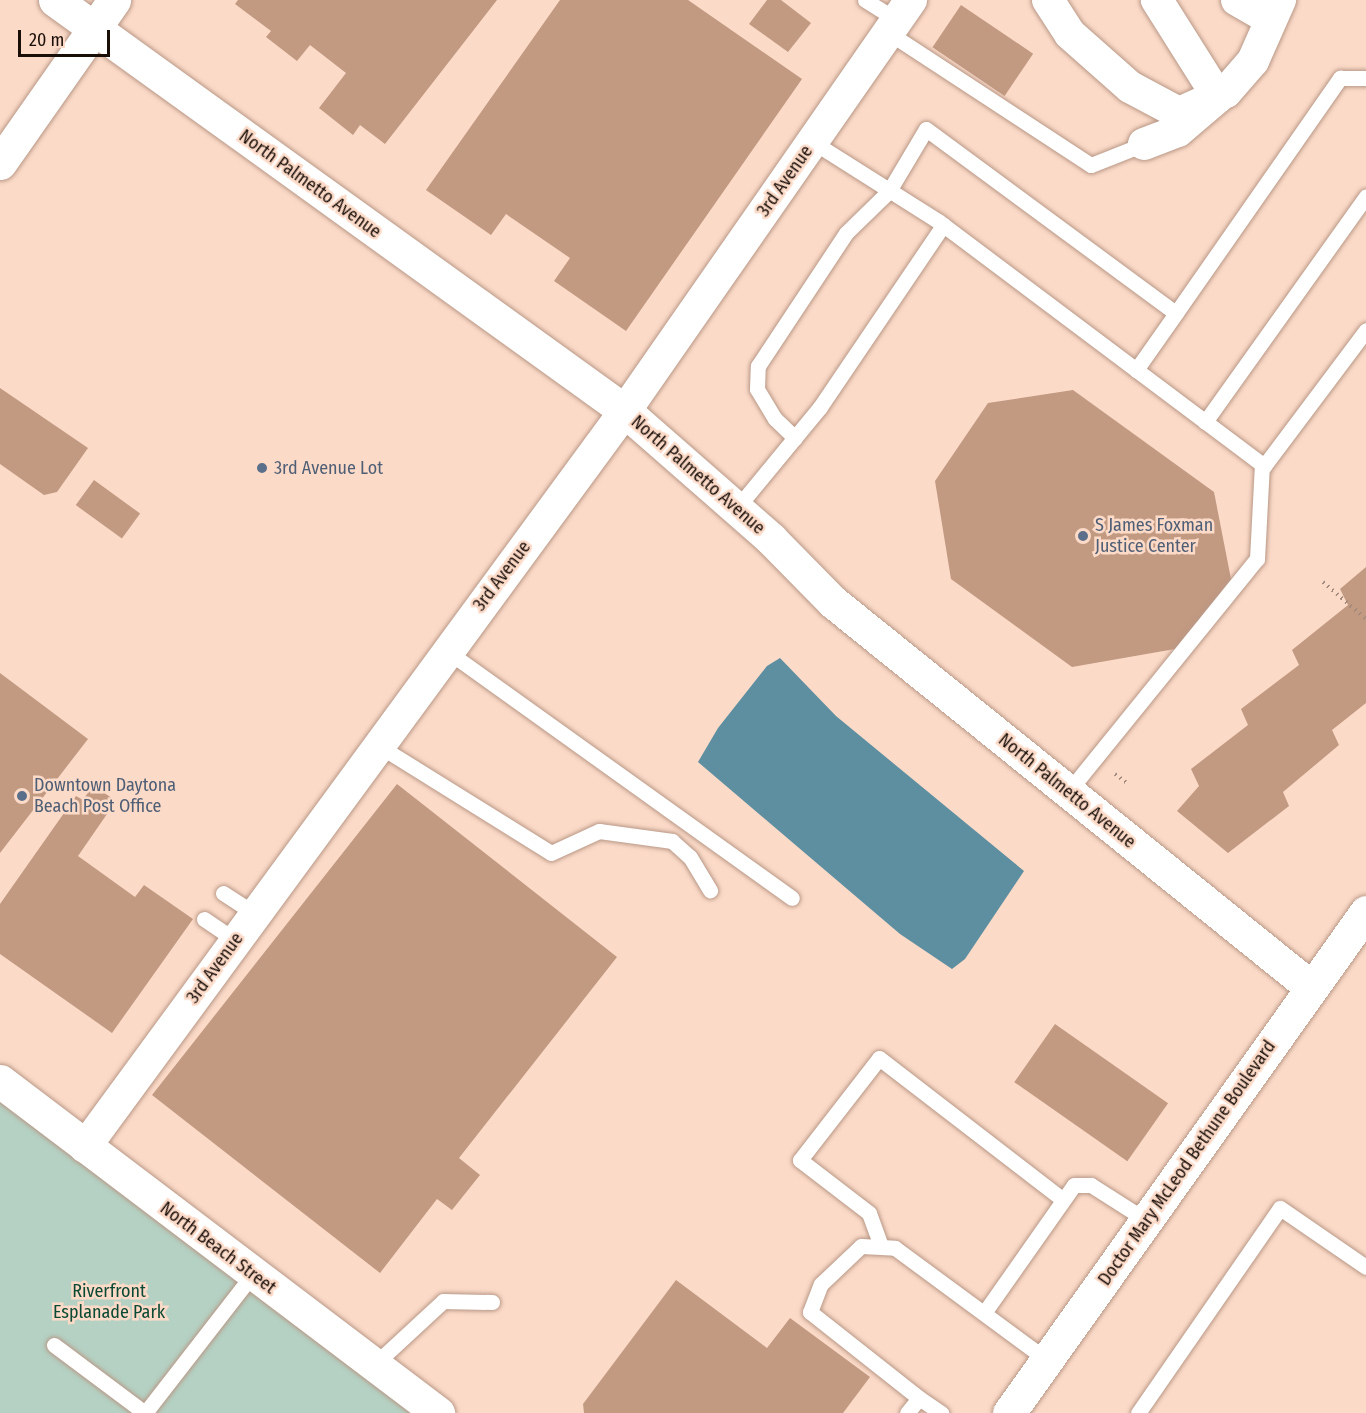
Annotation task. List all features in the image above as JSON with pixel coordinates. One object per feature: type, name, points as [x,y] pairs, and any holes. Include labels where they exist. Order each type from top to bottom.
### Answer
[{"type":"street","name":"North Palmetto Avenue","points":[[55,0],[625,411],[736,509],[833,602],[1312,988]]},
{"type":"street","points":[[0,163],[114,0]]},
{"type":"street","points":[[1048,0],[1070,34],[1158,105],[1179,113],[1218,98]]},
{"type":"street","points":[[1157,0],[1218,98]]},
{"type":"street","points":[[1144,144],[1178,131],[1218,98],[1253,61],[1276,10],[1237,0]]},
{"type":"street","name":"3rd Avenue","points":[[85,1147],[376,744],[625,411],[899,18]]},
{"type":"street","name":"Doctor Mary McLeod Bethune Boulevard","points":[[1009,1413],[1366,912]]},
{"type":"street","name":"North Beach Street","points":[[0,1081],[252,1275],[438,1413]]},
{"type":"lane","points":[[866,0],[899,18],[1091,165],[1144,144]]},
{"type":"lane","points":[[1136,370],[1340,78],[1366,78]]},
{"type":"lane","points":[[795,438],[775,419],[757,389],[758,366],[846,233],[890,190],[926,129],[1176,312]]},
{"type":"lane","points":[[813,142],[943,225],[1262,465]]},
{"type":"lane","points":[[1205,422],[1366,196]]},
{"type":"lane","points":[[736,509],[795,438],[943,225]]},
{"type":"lane","points":[[1068,792],[1257,559],[1262,465],[1366,330]]},
{"type":"lane","points":[[447,651],[792,898]]},
{"type":"lane","points":[[376,744],[551,853],[599,831],[672,841],[690,857],[710,890]]},
{"type":"lane","points":[[223,893],[254,913]]},
{"type":"lane","points":[[204,919],[235,940]]},
{"type":"lane","points":[[881,1246],[869,1213],[800,1160],[879,1058],[1061,1198]]},
{"type":"lane","points":[[984,1313],[1061,1198],[1074,1185],[1091,1185],[1146,1220]]},
{"type":"lane","points":[[1138,1413],[1280,1208],[1366,1267]]},
{"type":"lane","points":[[941,1413],[810,1312],[821,1284],[861,1246],[895,1248],[1047,1360]]},
{"type":"lane","points":[[54,1345],[145,1413],[252,1275]]},
{"type":"lane","points":[[374,1365],[443,1301],[492,1302]]},
{"type":"lane","points":[[907,1413],[919,1398]]},
{"type":"path","points":[[1323,582],[1366,619]]},
{"type":"path","points":[[1115,774],[1127,783]]},
{"type":"green space","name":"Riverfront Esplanade Park","points":[[0,1081],[438,1413],[0,1413]]},
{"type":"water","points":[[780,658],[836,716],[1024,871],[965,959],[952,969],[900,934],[698,762],[718,728],[767,666]]},
{"type":"building","points":[[238,0],[497,0],[385,144],[360,125],[353,135],[319,108],[346,73],[310,45],[297,61],[266,37],[271,31],[235,4]]},
{"type":"building","points":[[560,0],[688,0],[802,79],[626,331],[554,281],[570,258],[506,214],[491,235],[426,190]]},
{"type":"building","points":[[767,0],[781,0],[811,23],[788,52],[749,24]]},
{"type":"building","points":[[961,5],[1033,54],[1005,96],[932,47]]},
{"type":"building","points":[[0,388],[88,448],[57,492],[44,495],[0,464]]},
{"type":"building","name":"S James Foxman Justice Center","points":[[1073,390],[1214,492],[1231,579],[1175,649],[1072,667],[951,579],[935,481],[988,403]]},
{"type":"building","points":[[94,480],[140,514],[122,539],[76,505]]},
{"type":"building","points":[[1366,567],[1366,703],[1332,730],[1339,745],[1283,792],[1289,806],[1228,853],[1177,811],[1199,786],[1191,769],[1248,725],[1241,709],[1299,665],[1292,650],[1348,605],[1340,589]]},
{"type":"building","name":"Downtown Daytona Beach Post Office","points":[[0,673],[88,739],[0,853]]},
{"type":"building","points":[[397,784],[617,957],[459,1158],[480,1175],[452,1210],[437,1199],[380,1273],[152,1095]]},
{"type":"building","points":[[93,785],[116,801],[78,856],[135,897],[144,885],[193,919],[112,1033],[0,954],[0,904],[76,796],[83,800]]},
{"type":"building","points":[[1055,1024],[1168,1103],[1127,1161],[1014,1082]]},
{"type":"building","points":[[676,1280],[767,1348],[790,1318],[870,1377],[843,1413],[584,1413],[583,1404]]},
{"type":"place","name":"3rd Avenue Lot","points":[[262,468]]},
{"type":"place","name":"S James Foxman Justice Center","points":[[1083,536]]},
{"type":"place","name":"Downtown Daytona Beach Post Office","points":[[22,796]]}]
